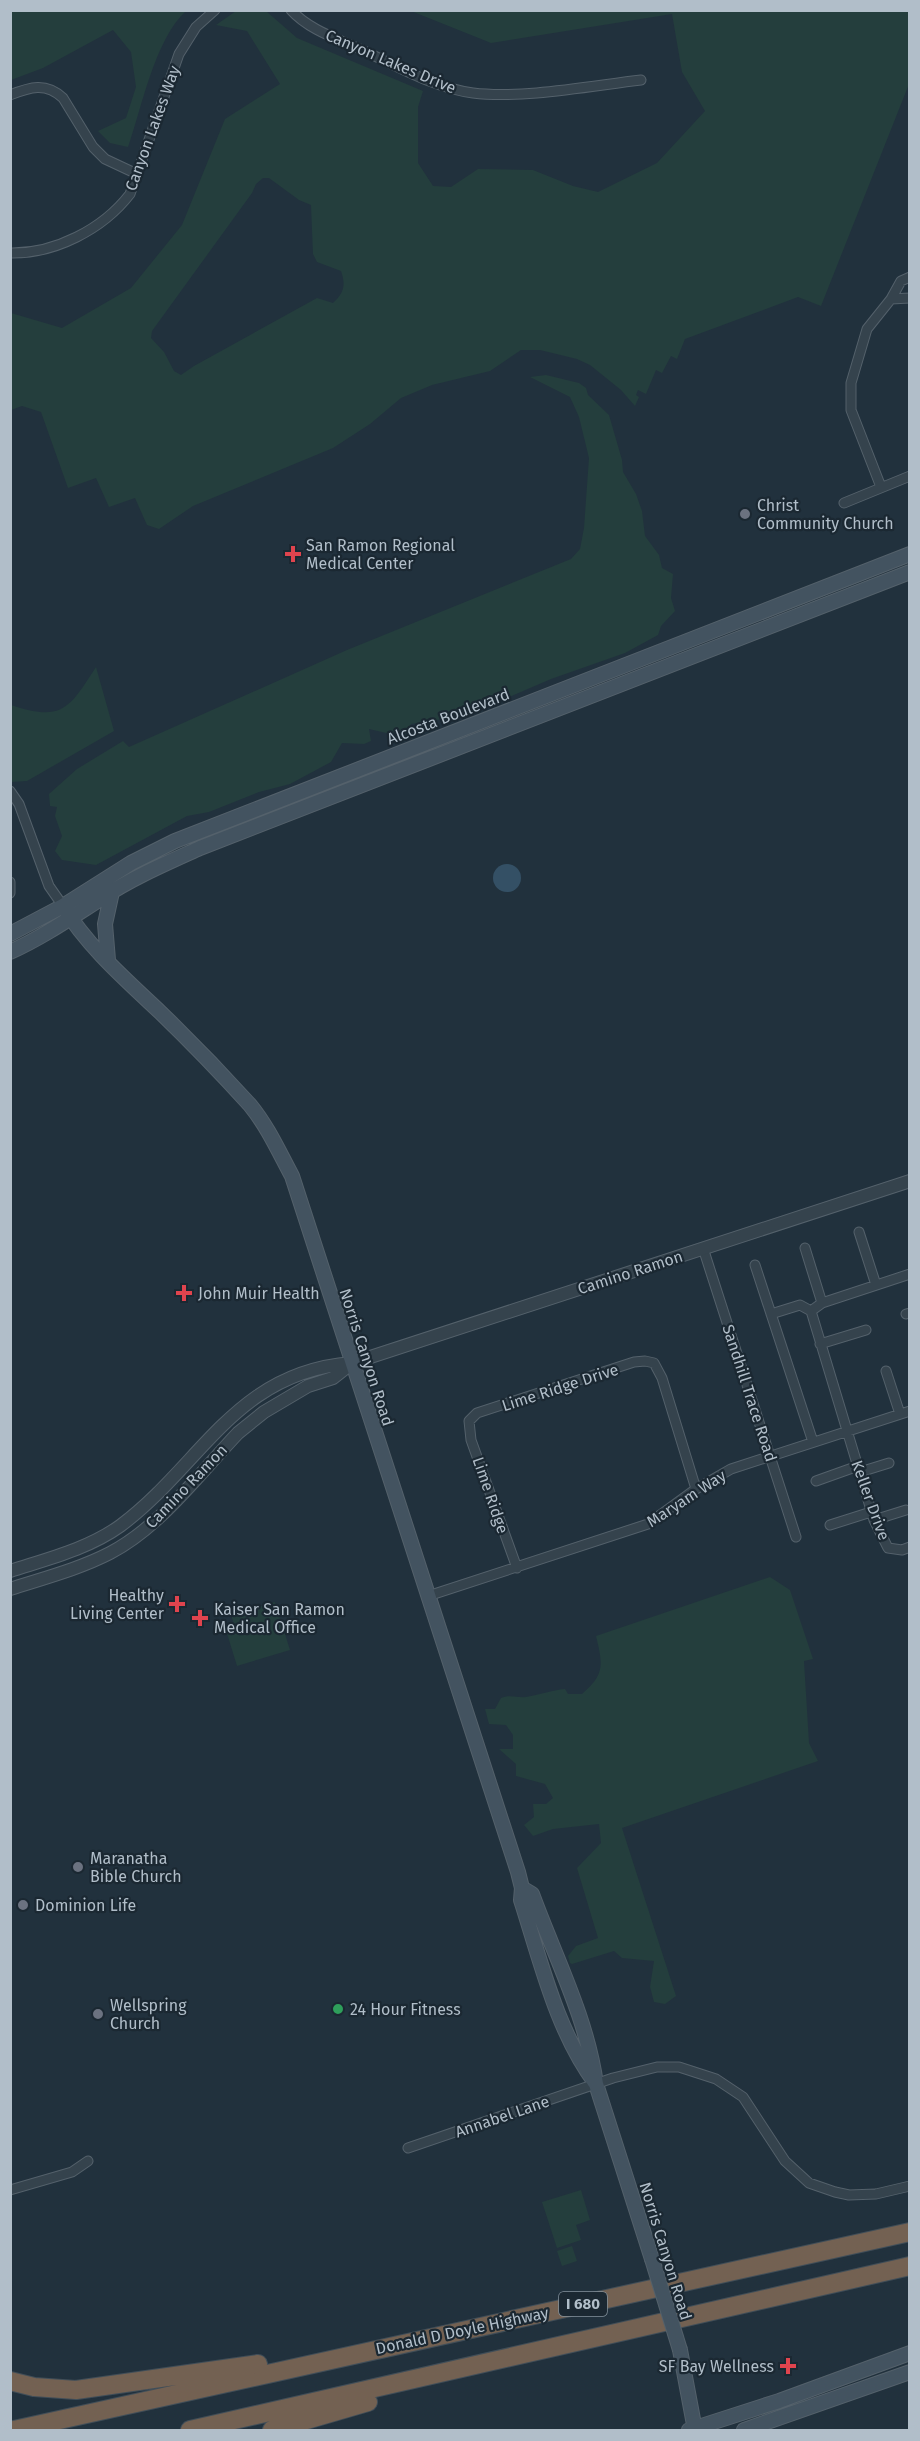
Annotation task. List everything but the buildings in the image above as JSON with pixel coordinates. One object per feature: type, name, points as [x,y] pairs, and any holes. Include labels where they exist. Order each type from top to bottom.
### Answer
[{"type":"highway","name":"Donald D Doyle Highway","points":[[14,2430],[909,2232]]},
{"type":"highway","name":"I 680","points":[[190,2430],[909,2266]]},
{"type":"highway","points":[[10,2381],[34,2388],[76,2390],[272,2362],[322,2361]]},
{"type":"highway","points":[[272,2430],[393,2396],[418,2379]]},
{"type":"main road","name":"Alcosta Boulevard","points":[[10,934],[175,841],[909,554]]},
{"type":"main road","name":"Alcosta Boulevard","points":[[10,952],[71,919],[112,892],[152,870],[200,848],[909,572]]},
{"type":"main road","points":[[108,962],[105,924],[112,892]]},
{"type":"main road","name":"Norris Canyon Road","points":[[63,906],[71,919],[108,962],[191,1043],[260,1118],[292,1176],[522,1888],[521,1900],[552,1995],[579,2061],[596,2084],[652,2259],[680,2350],[693,2430]]},
{"type":"main road","points":[[693,2430],[909,2353]]},
{"type":"main road","points":[[744,2430],[909,2372]]},
{"type":"street","name":"Canyon Lakes Way","points":[[10,253],[50,248],[81,235],[117,212],[130,194],[179,54],[196,27],[215,10]]},
{"type":"street","name":"Canyon Lakes Drive","points":[[291,10],[305,23],[332,37],[424,78],[472,93],[505,94],[641,80]]},
{"type":"street","points":[[10,95],[39,86],[56,91],[63,98],[93,147],[105,159],[137,174]]},
{"type":"street","points":[[881,487],[851,410],[851,383],[867,329],[891,299],[901,281],[909,277]]},
{"type":"street","points":[[891,299],[909,298]]},
{"type":"street","points":[[843,503],[909,476]]},
{"type":"street","points":[[10,791],[20,804],[49,886],[63,906]]},
{"type":"street","points":[[10,811],[20,804]]},
{"type":"street","points":[[10,882],[10,893]]},
{"type":"street","name":"Camino Ramon","points":[[10,1571],[88,1544],[118,1528],[144,1506],[220,1425],[256,1396],[290,1377],[326,1365],[352,1363],[909,1181]]},
{"type":"street","points":[[860,1232],[876,1285]]},
{"type":"street","name":"Sandhill Trace Road","points":[[703,1248],[796,1538]]},
{"type":"street","points":[[806,1248],[822,1303]]},
{"type":"street","points":[[755,1265],[813,1442]]},
{"type":"street","points":[[771,1314],[800,1305],[811,1311],[822,1303],[909,1274]]},
{"type":"street","name":"Keller Drive","points":[[811,1311],[873,1516],[888,1548],[902,1550],[909,1547]]},
{"type":"street","points":[[820,1344],[866,1330]]},
{"type":"street","name":"Lime Ridge Drive","points":[[468,1420],[477,1413],[581,1378],[634,1362],[654,1363],[662,1378],[696,1489]]},
{"type":"street","name":"Camino Ramon","points":[[10,1589],[94,1561],[113,1552],[148,1526],[238,1432],[308,1386],[333,1378],[352,1363]]},
{"type":"street","points":[[886,1371],[907,1413]]},
{"type":"street","name":"Maryam Way","points":[[428,1596],[648,1524],[696,1489],[730,1469],[907,1413]]},
{"type":"street","name":"Lime Ridge","points":[[468,1420],[478,1461],[517,1568]]},
{"type":"street","points":[[816,1481],[889,1463]]},
{"type":"street","points":[[830,1525],[906,1510]]},
{"type":"street","name":"Annabel Lane","points":[[408,2148],[596,2084],[657,2067],[679,2067],[704,2073],[743,2097],[755,2113],[773,2146],[799,2176],[809,2182],[849,2195],[876,2194],[909,2186]]},
{"type":"street","points":[[10,2190],[72,2172],[88,2162]]},
{"type":"green space","points":[[11,10],[186,11],[175,23],[158,56],[128,147],[110,143],[98,131],[126,118],[136,87],[131,52],[113,30],[43,68],[11,80]]},
{"type":"green space","points":[[236,11],[266,11],[297,38],[423,91],[418,107],[418,163],[433,186],[451,187],[478,169],[533,170],[573,186],[598,192],[657,163],[705,111],[682,72],[672,14],[491,43],[411,11],[909,11],[909,84],[821,306],[798,297],[685,339],[677,359],[671,356],[662,373],[656,370],[646,394],[638,390],[636,395],[639,397],[635,406],[621,390],[590,365],[577,359],[540,350],[521,350],[490,371],[432,385],[401,398],[370,424],[333,448],[193,506],[159,529],[147,525],[135,498],[109,507],[96,478],[68,488],[41,412],[22,406],[11,410],[11,313],[62,328],[131,288],[182,225],[225,119],[280,84],[247,31],[216,25]],"holes":[[[263,178],[269,178],[299,200],[311,205],[313,254],[317,262],[341,271],[344,285],[342,292],[333,303],[317,298],[181,375],[174,371],[164,352],[151,338],[152,331],[252,193],[256,184]]]},
{"type":"green space","points":[[546,375],[579,383],[609,415],[622,460],[623,472],[636,494],[642,511],[645,536],[659,555],[662,568],[673,574],[671,598],[675,611],[661,626],[658,635],[625,653],[551,679],[484,708],[456,717],[411,724],[407,733],[399,736],[369,729],[371,741],[364,744],[342,743],[331,762],[290,784],[259,792],[209,812],[187,816],[96,865],[62,860],[55,851],[62,836],[55,816],[57,807],[50,806],[49,794],[77,769],[123,741],[129,747],[347,650],[571,559],[580,549],[584,528],[589,458],[579,417],[570,397],[530,377]]},
{"type":"green space","points":[[96,667],[114,731],[27,781],[11,782],[11,705],[42,712],[53,712],[63,708],[71,702]]},
{"type":"green space","points":[[770,1577],[790,1590],[813,1659],[804,1661],[809,1743],[818,1761],[622,1828],[676,1996],[665,2004],[654,2002],[650,1987],[654,1961],[622,1958],[614,1951],[570,1963],[568,1956],[576,1946],[598,1938],[577,1868],[601,1843],[599,1824],[553,1829],[533,1836],[524,1825],[534,1817],[533,1804],[546,1804],[553,1798],[545,1784],[516,1776],[516,1764],[499,1749],[513,1749],[513,1735],[506,1725],[489,1724],[485,1709],[495,1709],[501,1698],[507,1696],[526,1697],[565,1689],[568,1694],[582,1694],[595,1681],[600,1668],[596,1636]]},
{"type":"green space","points":[[275,1602],[290,1650],[237,1666],[225,1627],[234,1624],[231,1615]]},
{"type":"green space","points":[[581,2190],[590,2220],[576,2225],[581,2240],[557,2248],[542,2202]]},
{"type":"green space","points":[[572,2246],[577,2261],[562,2266],[557,2251]]},
{"type":"water","points":[[507,864],[517,868],[521,878],[517,888],[507,892],[497,888],[493,878],[497,868]]},
{"type":"place","name":"Christ Community Church","points":[[745,514]]},
{"type":"place","name":"San Ramon Regional Medical Center","points":[[293,554]]},
{"type":"place","name":"John Muir Health","points":[[184,1293]]},
{"type":"place","name":"Healthy Living Center","points":[[177,1604]]},
{"type":"place","name":"Kaiser San Ramon Medical Office","points":[[200,1618]]},
{"type":"place","name":"Maranatha Bible Church","points":[[78,1867]]},
{"type":"place","name":"Dominion Life","points":[[23,1905]]},
{"type":"place","name":"24 Hour Fitness","points":[[338,2009]]},
{"type":"place","name":"Wellspring Church","points":[[98,2014]]},
{"type":"place","name":"SF Bay Wellness","points":[[788,2366]]}]
